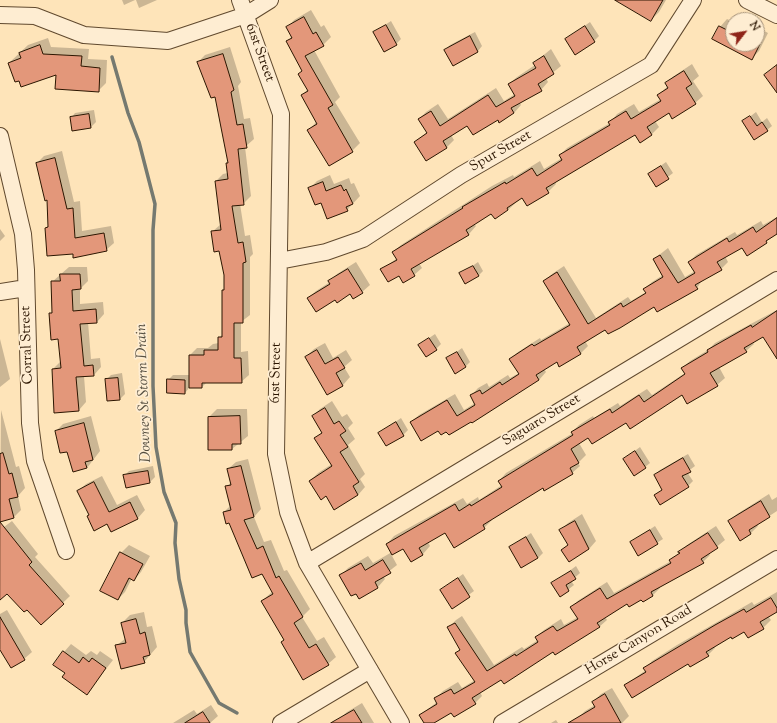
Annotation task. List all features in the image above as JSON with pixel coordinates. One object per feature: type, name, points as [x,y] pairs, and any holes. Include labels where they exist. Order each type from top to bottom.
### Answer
[{"type":"street","name":"61st Street","points":[[240,0],[281,114],[276,454],[288,512],[307,563],[401,723]]},
{"type":"street","points":[[0,15],[35,16],[84,35],[168,41],[246,15],[270,0]]},
{"type":"street","name":"Spur Street","points":[[278,262],[326,252],[363,239],[460,175],[651,65],[693,0]]},
{"type":"street","points":[[748,0],[777,14]]},
{"type":"street","name":"Corral Street","points":[[0,136],[24,234],[30,423],[35,460],[66,551]]},
{"type":"street","name":"Saguaro Street","points":[[307,563],[777,280]]},
{"type":"street","points":[[0,292],[26,288]]},
{"type":"street","name":"Horse Canyon Road","points":[[502,723],[777,559]]},
{"type":"street","points":[[281,723],[370,670]]},
{"type":"building","points":[[615,0],[663,0],[651,21]]},
{"type":"building","points":[[304,17],[313,34],[316,32],[324,46],[305,56],[333,105],[328,108],[353,152],[329,166],[307,130],[317,124],[301,95],[308,91],[298,74],[302,71],[286,41],[292,38],[286,27]]},
{"type":"building","points":[[386,25],[397,45],[384,52],[373,32]]},
{"type":"building","points":[[585,26],[595,42],[575,55],[565,39]]},
{"type":"building","points":[[719,26],[725,29],[725,46],[712,39]]},
{"type":"building","points":[[470,36],[478,52],[453,66],[444,50]]},
{"type":"building","points":[[40,45],[43,54],[82,56],[81,66],[100,68],[99,92],[55,89],[56,75],[21,87],[19,81],[15,82],[8,63],[21,58],[19,53]]},
{"type":"building","points":[[737,52],[756,52],[752,60]]},
{"type":"building","points":[[223,54],[234,90],[231,92],[237,125],[243,124],[247,148],[238,149],[244,205],[232,206],[238,243],[243,242],[246,262],[243,263],[243,323],[234,323],[234,358],[241,358],[242,383],[202,383],[202,388],[189,388],[189,355],[204,355],[204,350],[218,350],[218,337],[222,337],[222,290],[224,290],[224,275],[219,251],[214,252],[211,231],[221,230],[215,181],[228,179],[226,163],[228,163],[215,97],[211,98],[197,62]]},
{"type":"building","points":[[544,56],[554,74],[538,84],[542,91],[511,108],[514,113],[499,123],[498,120],[473,135],[467,126],[443,141],[447,148],[426,161],[414,142],[427,133],[418,119],[431,111],[440,126],[488,95],[496,107],[515,96],[508,84],[536,68],[533,63]]},
{"type":"building","points":[[777,65],[777,93],[764,75]]},
{"type":"building","points":[[684,71],[692,84],[686,88],[696,104],[672,119],[669,113],[647,127],[652,135],[640,143],[635,135],[546,188],[549,193],[527,206],[522,198],[507,208],[508,210],[495,219],[491,214],[466,230],[469,235],[411,269],[415,276],[403,283],[399,276],[388,282],[380,269],[397,260],[392,252],[463,208],[462,207],[505,182],[506,184],[532,168],[537,176],[562,160],[559,155],[610,125],[608,122],[626,111],[631,119],[661,101],[657,95],[668,88],[665,83]]},
{"type":"building","points":[[89,114],[91,128],[72,131],[70,117]]},
{"type":"building","points":[[750,116],[757,126],[762,122],[768,131],[754,140],[742,121]]},
{"type":"building","points":[[55,158],[67,209],[73,208],[75,238],[104,233],[107,251],[73,258],[73,254],[47,256],[45,228],[48,227],[47,200],[45,201],[36,163]]},
{"type":"building","points":[[661,166],[669,179],[656,187],[648,174]]},
{"type":"building","points":[[323,182],[326,191],[341,185],[344,191],[346,189],[353,204],[346,207],[348,211],[327,219],[321,203],[315,205],[308,188]]},
{"type":"building","points":[[777,218],[777,234],[766,241],[767,243],[747,256],[742,248],[717,262],[722,270],[695,285],[698,289],[657,312],[654,307],[608,334],[605,330],[577,347],[581,354],[559,367],[557,362],[536,375],[539,380],[472,423],[471,422],[449,435],[446,432],[441,435],[438,431],[421,441],[410,422],[447,400],[457,416],[475,405],[470,395],[480,390],[482,394],[500,382],[502,385],[519,374],[509,359],[532,344],[534,346],[570,325],[543,281],[557,272],[588,324],[621,303],[623,307],[646,293],[643,289],[663,277],[653,259],[660,255],[678,283],[695,273],[688,262],[727,238],[729,242],[753,227],[756,232]]},
{"type":"building","points":[[473,266],[479,276],[465,284],[459,273]]},
{"type":"building","points":[[348,269],[363,293],[353,299],[350,294],[337,303],[335,300],[316,312],[307,298],[330,284],[328,281]]},
{"type":"building","points":[[60,274],[80,274],[81,289],[72,290],[73,311],[96,309],[97,323],[80,324],[84,366],[93,365],[94,376],[76,377],[79,411],[54,413],[52,369],[61,368],[58,339],[51,340],[49,313],[52,313],[51,281],[60,281]]},
{"type":"building","points":[[777,311],[777,359],[763,337],[744,348],[747,352],[710,373],[718,386],[687,404],[682,395],[630,429],[626,423],[592,444],[588,438],[571,449],[579,463],[570,468],[573,474],[544,491],[543,488],[483,525],[485,529],[454,548],[445,533],[419,548],[423,555],[411,562],[403,549],[392,555],[386,544],[455,504],[459,511],[470,504],[471,506],[502,487],[498,481],[573,435],[571,432],[610,409],[612,413],[639,395],[644,402],[685,374],[681,368],[708,352],[707,350],[751,325],[752,327]]},
{"type":"building","points":[[429,338],[437,350],[426,357],[418,345]]},
{"type":"building","points":[[317,350],[325,364],[338,357],[345,368],[336,373],[343,386],[327,395],[305,357]]},
{"type":"building","points":[[457,352],[466,367],[455,374],[446,358]]},
{"type":"building","points":[[118,378],[120,400],[107,401],[105,379]]},
{"type":"building","points":[[167,379],[185,380],[185,394],[167,393]]},
{"type":"building","points":[[325,408],[334,424],[339,421],[346,431],[340,435],[348,447],[340,452],[359,482],[353,486],[358,495],[334,510],[326,496],[321,500],[309,481],[332,466],[314,438],[322,433],[312,416]]},
{"type":"building","points":[[240,416],[241,444],[232,444],[232,450],[208,450],[208,417]]},
{"type":"building","points":[[396,422],[404,436],[386,446],[378,433]]},
{"type":"building","points":[[84,423],[93,460],[85,462],[87,468],[73,472],[67,452],[60,453],[55,431]]},
{"type":"building","points":[[635,451],[646,468],[634,476],[623,459]]},
{"type":"building","points":[[3,453],[9,474],[12,473],[18,497],[9,499],[14,518],[0,522],[0,454]]},
{"type":"building","points":[[683,458],[691,472],[682,476],[689,487],[660,505],[654,495],[662,490],[654,475]]},
{"type":"building","points":[[241,466],[254,517],[244,520],[257,549],[263,546],[276,578],[279,576],[303,617],[294,623],[309,648],[316,644],[329,665],[303,680],[281,642],[284,640],[261,601],[273,594],[262,574],[252,578],[229,523],[226,524],[223,512],[231,510],[225,486],[231,485],[227,469]]},
{"type":"building","points":[[148,471],[150,483],[126,488],[123,475]]},
{"type":"building","points":[[94,482],[109,512],[130,502],[138,519],[111,532],[107,524],[94,531],[87,516],[89,515],[77,491]]},
{"type":"building","points":[[761,501],[770,517],[749,530],[751,534],[740,541],[728,521]]},
{"type":"building","points":[[575,521],[589,549],[569,562],[561,550],[568,545],[559,530]]},
{"type":"building","points":[[0,522],[32,562],[29,565],[64,604],[41,625],[27,610],[24,612],[7,594],[0,600]]},
{"type":"building","points":[[650,530],[658,544],[638,556],[630,542]]},
{"type":"building","points":[[708,533],[718,548],[701,559],[704,563],[651,592],[653,596],[643,602],[641,600],[629,607],[627,604],[597,623],[600,627],[555,655],[553,652],[504,684],[501,680],[472,698],[476,704],[454,717],[451,713],[434,723],[424,723],[419,715],[437,704],[434,698],[451,689],[454,694],[475,682],[455,653],[460,650],[447,627],[455,623],[487,671],[515,654],[516,656],[538,642],[535,637],[553,626],[557,631],[578,619],[570,607],[600,588],[607,599],[671,563],[669,560],[680,553],[678,552]]},
{"type":"building","points":[[526,537],[538,558],[521,568],[509,547]]},
{"type":"building","points":[[120,552],[143,564],[134,581],[129,578],[118,600],[100,591]]},
{"type":"building","points":[[383,560],[391,573],[375,582],[378,588],[359,599],[356,594],[351,596],[339,575],[361,563],[365,570]]},
{"type":"building","points":[[571,571],[576,579],[566,585],[569,591],[560,597],[551,583]]},
{"type":"building","points":[[458,578],[470,597],[452,609],[440,590]]},
{"type":"building","points":[[771,598],[777,608],[777,612],[760,622],[764,629],[748,638],[744,632],[732,639],[731,637],[706,652],[709,656],[690,667],[688,664],[632,698],[624,685],[646,672],[643,668],[744,609],[746,612]]},
{"type":"building","points":[[0,617],[25,660],[11,668],[0,650]]},
{"type":"building","points":[[136,619],[140,634],[145,632],[150,655],[143,657],[145,663],[121,669],[115,645],[126,643],[121,623]]},
{"type":"building","points":[[63,651],[79,663],[83,657],[89,662],[92,658],[106,668],[87,695],[62,677],[65,673],[53,665]]},
{"type":"building","points":[[605,694],[621,723],[568,723],[595,707],[592,702]]},
{"type":"building","points":[[354,710],[362,723],[331,723]]},
{"type":"building","points":[[203,712],[210,723],[185,723]]},
{"type":"waterway","name":"Downey St Storm Drain","points":[[112,57],[128,113],[139,142],[155,204],[153,230],[153,386],[156,447],[164,492],[176,523],[175,543],[179,579],[186,610],[186,623],[190,652],[219,703],[237,713]]}]
